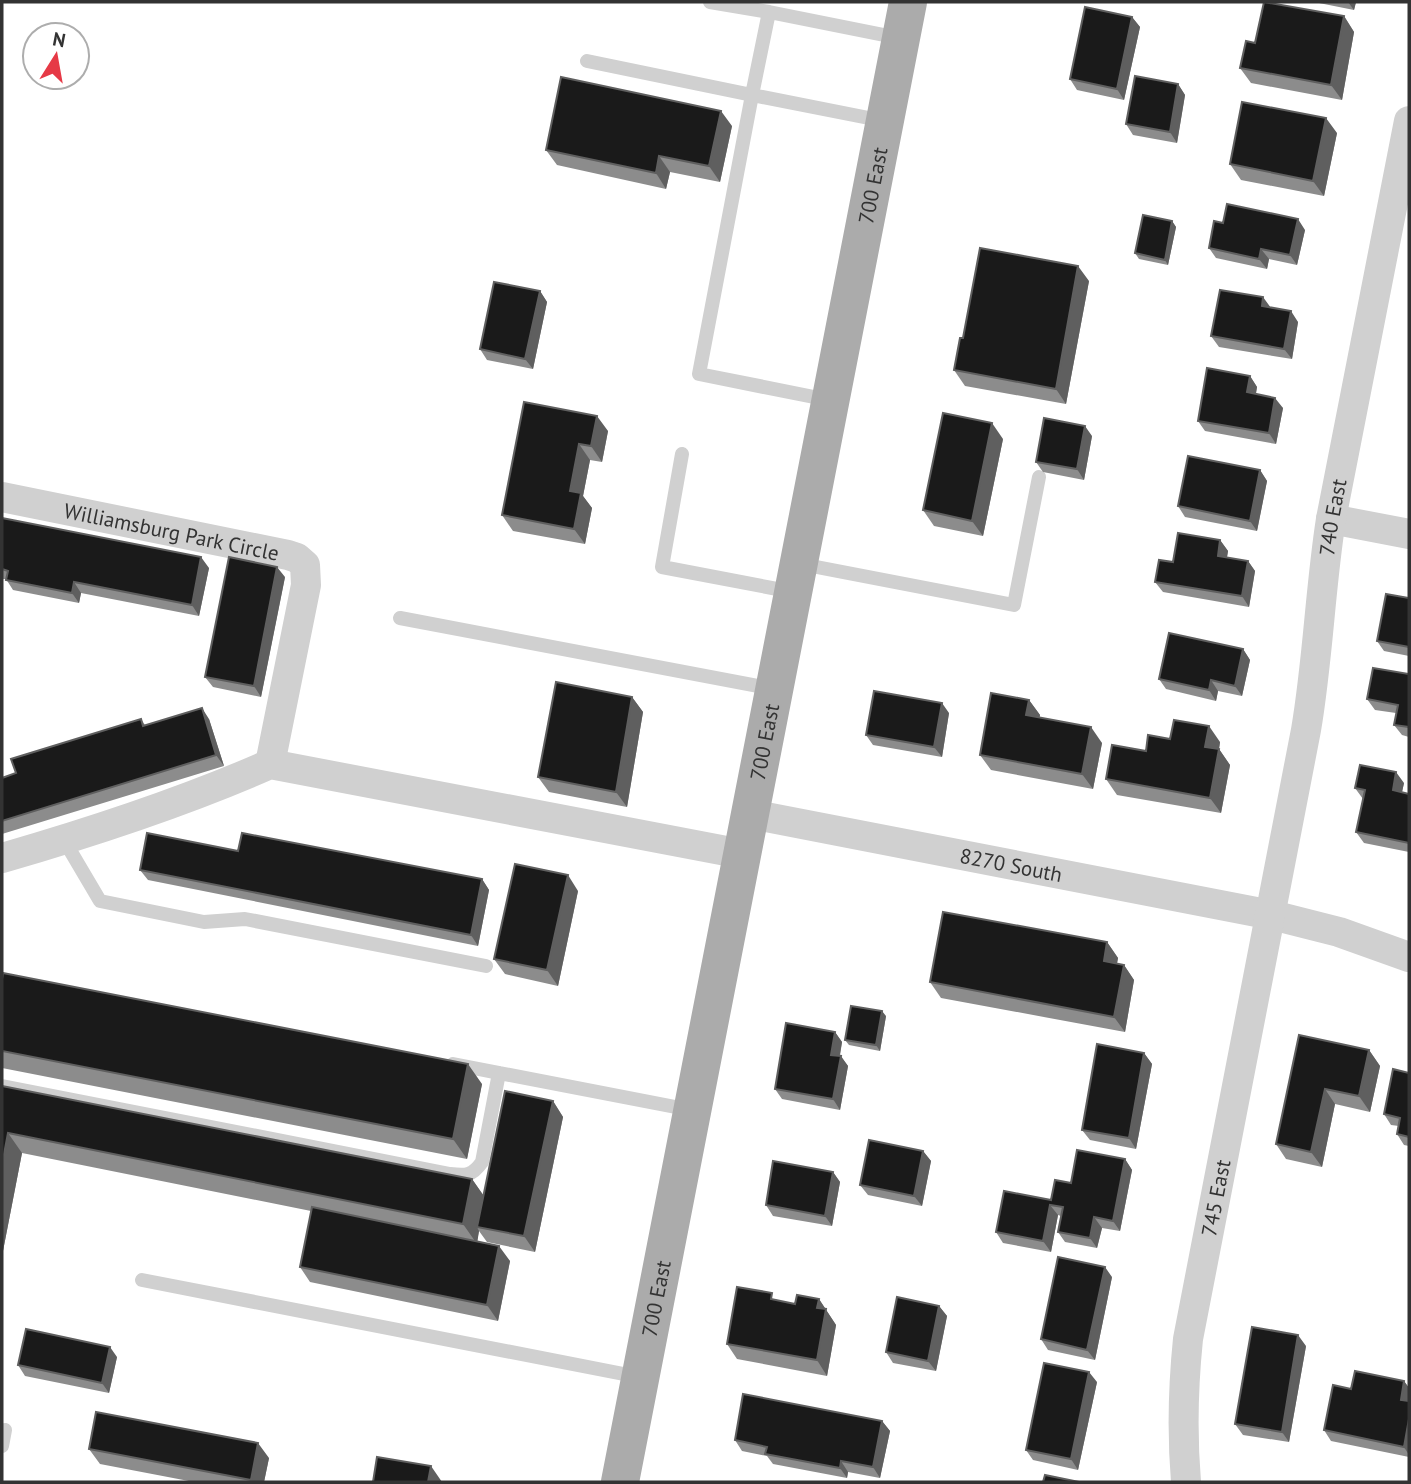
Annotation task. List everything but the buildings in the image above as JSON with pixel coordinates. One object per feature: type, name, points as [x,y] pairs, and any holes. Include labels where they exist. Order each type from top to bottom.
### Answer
[{"type":"main road","name":"700 East","points":[[620,1482],[908,2]]},
{"type":"street","name":"740 East","points":[[1272,915],[1315,678],[1322,573],[1331,519],[1409,121]]},
{"type":"street","name":"Williamsburg Park Circle","points":[[2,497],[288,555],[305,565],[306,585],[270,764]]},
{"type":"street","points":[[1331,519],[1409,534]]},
{"type":"street","points":[[2,858],[64,840],[236,779],[270,764],[742,854]]},
{"type":"street","name":"8270 South","points":[[750,814],[1272,915],[1339,932],[1409,957]]},
{"type":"street","name":"745 East","points":[[1186,1482],[1182,1440],[1182,1389],[1188,1339],[1272,915]]},
{"type":"lane","points":[[710,2],[901,38]]},
{"type":"lane","points":[[769,12],[699,374],[831,400]]},
{"type":"lane","points":[[587,61],[885,121]]},
{"type":"lane","points":[[682,454],[662,567],[797,578],[1014,605],[1039,477]]},
{"type":"lane","points":[[400,618],[776,689]]},
{"type":"lane","points":[[64,840],[100,901],[204,922],[244,919],[486,966]]},
{"type":"lane","points":[[432,1060],[692,1111]]},
{"type":"lane","points":[[2,1086],[468,1176],[476,1171],[482,1162],[499,1073]]},
{"type":"lane","points":[[142,1280],[640,1378]]},
{"type":"lane","points":[[2,1446],[5,1430]]}]
